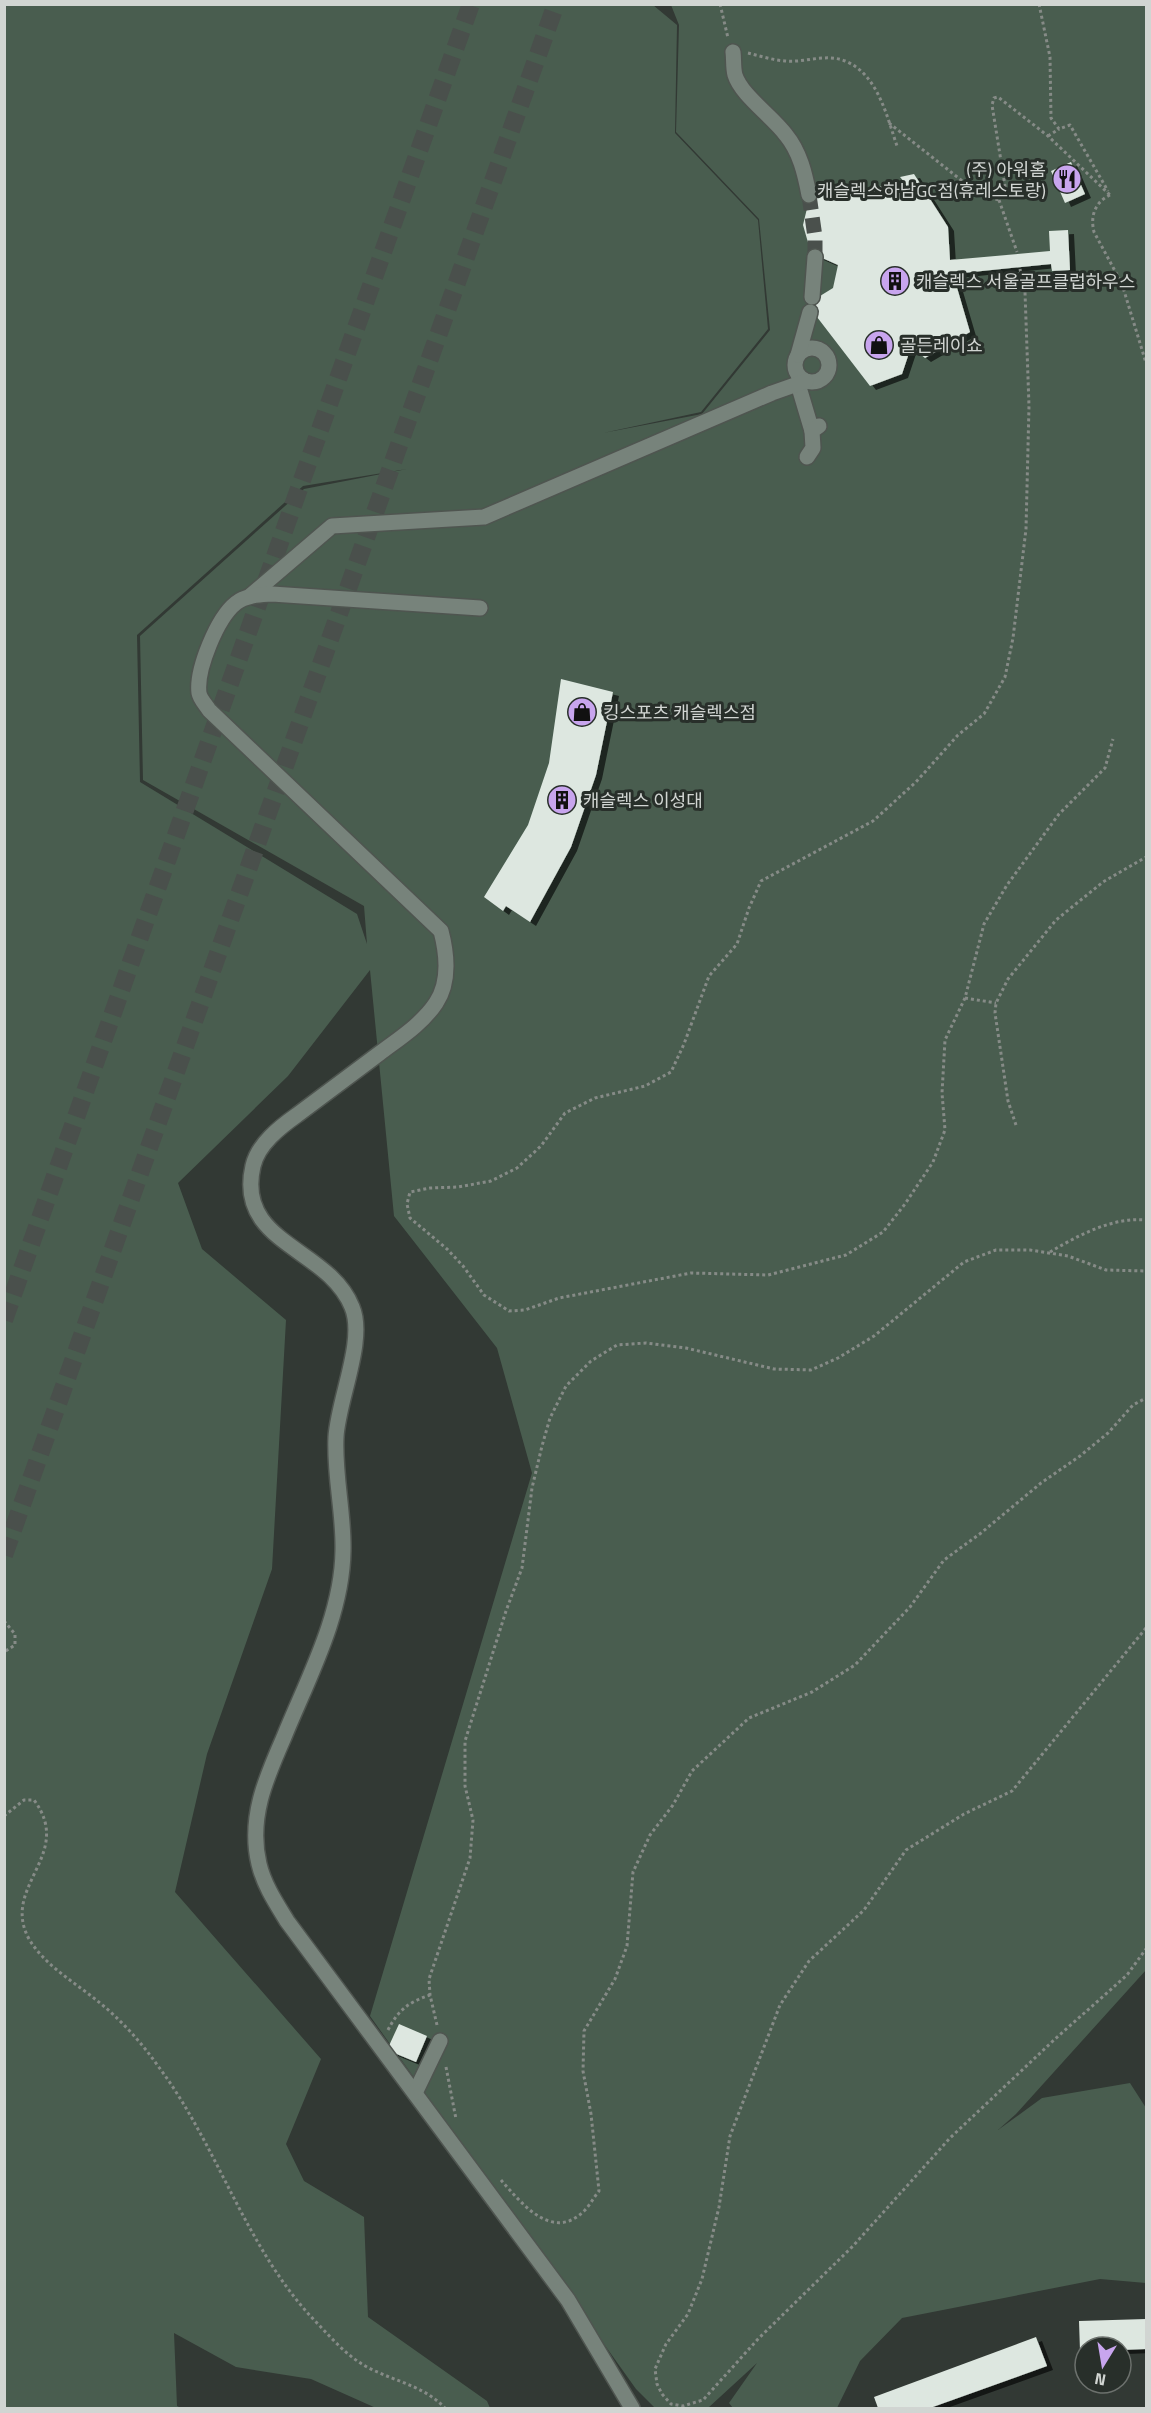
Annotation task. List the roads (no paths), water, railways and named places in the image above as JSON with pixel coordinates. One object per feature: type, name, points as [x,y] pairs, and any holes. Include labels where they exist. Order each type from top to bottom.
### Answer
[{"type":"lane","points":[[733,52],[735,76],[744,92],[765,110],[788,136],[803,166],[809,195]]},
{"type":"lane","points":[[807,457],[813,448],[816,428],[802,383],[794,366],[811,305],[815,257]]},
{"type":"lane","points":[[632,2409],[568,2300],[287,1921],[270,1893],[259,1864],[255,1835],[256,1813],[264,1784],[323,1641],[343,1564],[343,1527],[336,1482],[336,1435],[357,1328],[353,1308],[342,1289],[324,1270],[262,1223],[254,1208],[251,1187],[253,1164],[260,1149],[282,1126],[418,1024],[437,1002],[445,979],[447,954],[441,931],[225,727],[209,710],[199,694],[204,659],[210,642],[235,603],[250,596],[332,526],[484,517],[772,393],[802,383],[815,383],[824,377],[829,368],[829,362],[824,352],[813,348],[802,351],[798,355]]},
{"type":"lane","points":[[768,409],[772,393]]},
{"type":"lane","points":[[250,596],[278,595],[480,608]]},
{"type":"lane","points":[[415,2093],[440,2041]]},
{"type":"tunnel","points":[[4,1320],[471,4]]},
{"type":"tunnel","points":[[4,1555],[556,4]]},
{"type":"tunnel","points":[[809,195],[815,237],[815,257]]},
{"type":"place","name":"(주) 아워홈 캐슬렉스하남GC점(휴레스토랑)","points":[[1067,179]]},
{"type":"place","name":"캐슬렉스 서울골프클럽하우스","points":[[895,281]]},
{"type":"place","name":"골든레이쇼","points":[[879,345]]},
{"type":"place","name":"킹스포츠 캐슬렉스점","points":[[582,712]]},
{"type":"place","name":"캐슬렉스 이성대","points":[[562,800]]}]
